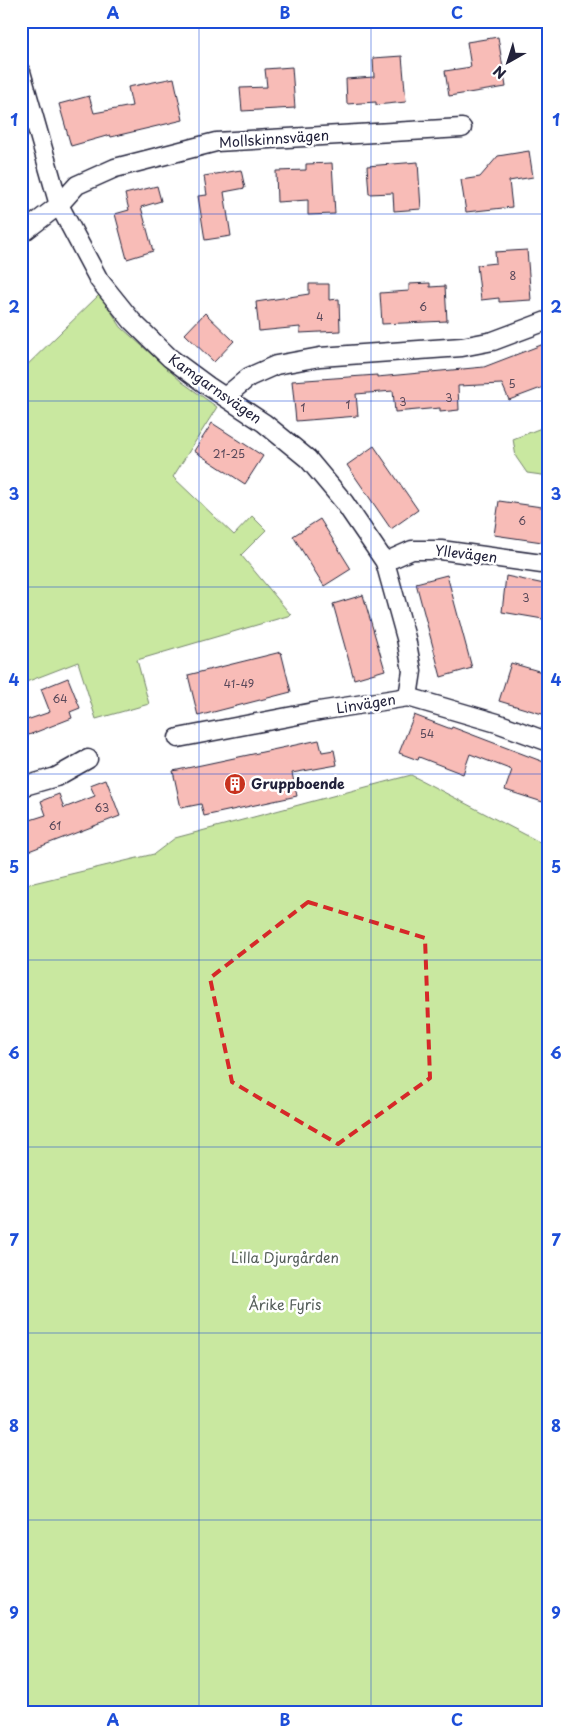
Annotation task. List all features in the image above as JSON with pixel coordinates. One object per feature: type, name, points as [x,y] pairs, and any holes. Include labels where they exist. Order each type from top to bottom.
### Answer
[{"type":"street","name":"Kamgarnsvägen","points":[[21,72],[59,205],[99,280],[132,321],[170,358],[264,423],[308,459],[344,502],[385,562],[406,638],[412,671],[408,697]]},
{"type":"street","name":"Mollskinnsvägen","points":[[21,234],[59,205],[77,185],[115,168],[216,142],[462,128]]},
{"type":"street","points":[[225,397],[249,377],[276,365],[320,357],[462,347],[493,341],[549,320]]},
{"type":"street","name":"Yllevägen","points":[[385,562],[412,550],[441,550],[549,565]]},
{"type":"street","name":"Linvägen","points":[[178,738],[319,711],[408,697],[497,723],[549,742]]},
{"type":"street","points":[[21,787],[56,776],[88,759]]},
{"type":"highlighted area","points":[[308,902],[425,938],[430,1078],[338,1144],[232,1082],[210,978]]},
{"type":"green space","points":[[549,117],[549,177],[545,128]]},
{"type":"green space","points":[[100,294],[121,327],[182,382],[217,407],[173,477],[234,535],[252,516],[266,530],[241,555],[291,615],[137,660],[149,704],[96,719],[78,662],[21,684],[21,621],[23,620],[21,617],[21,512],[27,507],[21,497],[21,371]]},
{"type":"green space","points":[[549,425],[549,476],[527,473],[516,457],[513,439]]},
{"type":"green space","name":"Årike Fyris","points":[[411,775],[549,847],[549,1713],[21,1713],[21,886],[154,854],[175,838]]},
{"type":"building","points":[[498,37],[506,87],[449,96],[445,71],[471,67],[467,42]]},
{"type":"building","points":[[402,56],[406,102],[376,105],[376,102],[347,104],[346,79],[374,77],[373,58]]},
{"type":"building","points":[[292,67],[295,108],[242,111],[240,88],[267,87],[265,69]]},
{"type":"building","points":[[174,78],[183,120],[111,137],[110,135],[71,146],[59,104],[89,96],[94,113],[132,106],[128,87]]},
{"type":"building","points":[[529,151],[533,177],[509,181],[512,207],[466,212],[461,180],[480,177],[498,156]]},
{"type":"building","points":[[418,162],[421,209],[394,211],[393,193],[369,194],[367,166]]},
{"type":"building","points":[[332,163],[335,214],[308,215],[308,200],[277,202],[276,171],[306,170],[306,164]]},
{"type":"building","points":[[241,170],[245,188],[224,192],[231,236],[205,240],[198,196],[207,195],[204,176]]},
{"type":"building","points":[[157,186],[161,201],[141,207],[153,251],[127,259],[115,214],[129,210],[125,194]]},
{"type":"building","points":[[527,250],[531,300],[499,302],[499,298],[481,300],[477,265],[496,263],[495,252]]},
{"type":"building","points":[[430,283],[430,287],[445,286],[447,321],[382,324],[380,293],[409,291],[409,284]]},
{"type":"building","points":[[309,284],[329,284],[329,300],[339,299],[340,331],[300,333],[300,327],[259,331],[256,302],[309,294]]},
{"type":"building","points":[[205,313],[234,341],[214,362],[185,334]]},
{"type":"building","points":[[549,342],[549,385],[509,400],[502,384],[458,386],[459,410],[440,412],[440,408],[395,412],[393,391],[356,394],[358,416],[296,421],[292,381],[377,375],[377,377],[484,367]]},
{"type":"building","points":[[212,423],[263,456],[245,484],[194,451]]},
{"type":"building","points":[[374,446],[418,510],[391,529],[347,465]]},
{"type":"building","points":[[499,501],[549,508],[549,543],[494,535]]},
{"type":"building","points":[[320,519],[351,569],[324,586],[293,536]]},
{"type":"building","points":[[447,575],[472,668],[441,677],[416,583]]},
{"type":"building","points":[[506,576],[549,585],[549,620],[502,612]]},
{"type":"building","points":[[363,595],[385,670],[354,679],[333,604]]},
{"type":"building","points":[[281,652],[291,692],[198,716],[188,675]]},
{"type":"building","points":[[511,663],[549,674],[549,716],[499,701]]},
{"type":"building","points":[[68,678],[80,708],[70,712],[72,718],[21,738],[21,722],[50,712],[41,689]]},
{"type":"building","points":[[414,715],[451,729],[452,727],[549,764],[549,804],[505,790],[512,770],[470,754],[463,774],[419,757],[418,760],[399,753]]},
{"type":"building","name":"Gruppboende","points":[[319,740],[322,752],[334,750],[337,765],[292,773],[297,796],[204,816],[201,804],[181,808],[173,771]]},
{"type":"building","points":[[106,779],[120,816],[21,854],[21,823],[46,815],[41,801],[59,794],[64,808],[95,796],[90,785]]},
{"type":"place","name":"Gruppboende","points":[[235,784]]},
{"type":"park label","name":"Lilla Djurgården","points":[[285,1258]]}]
